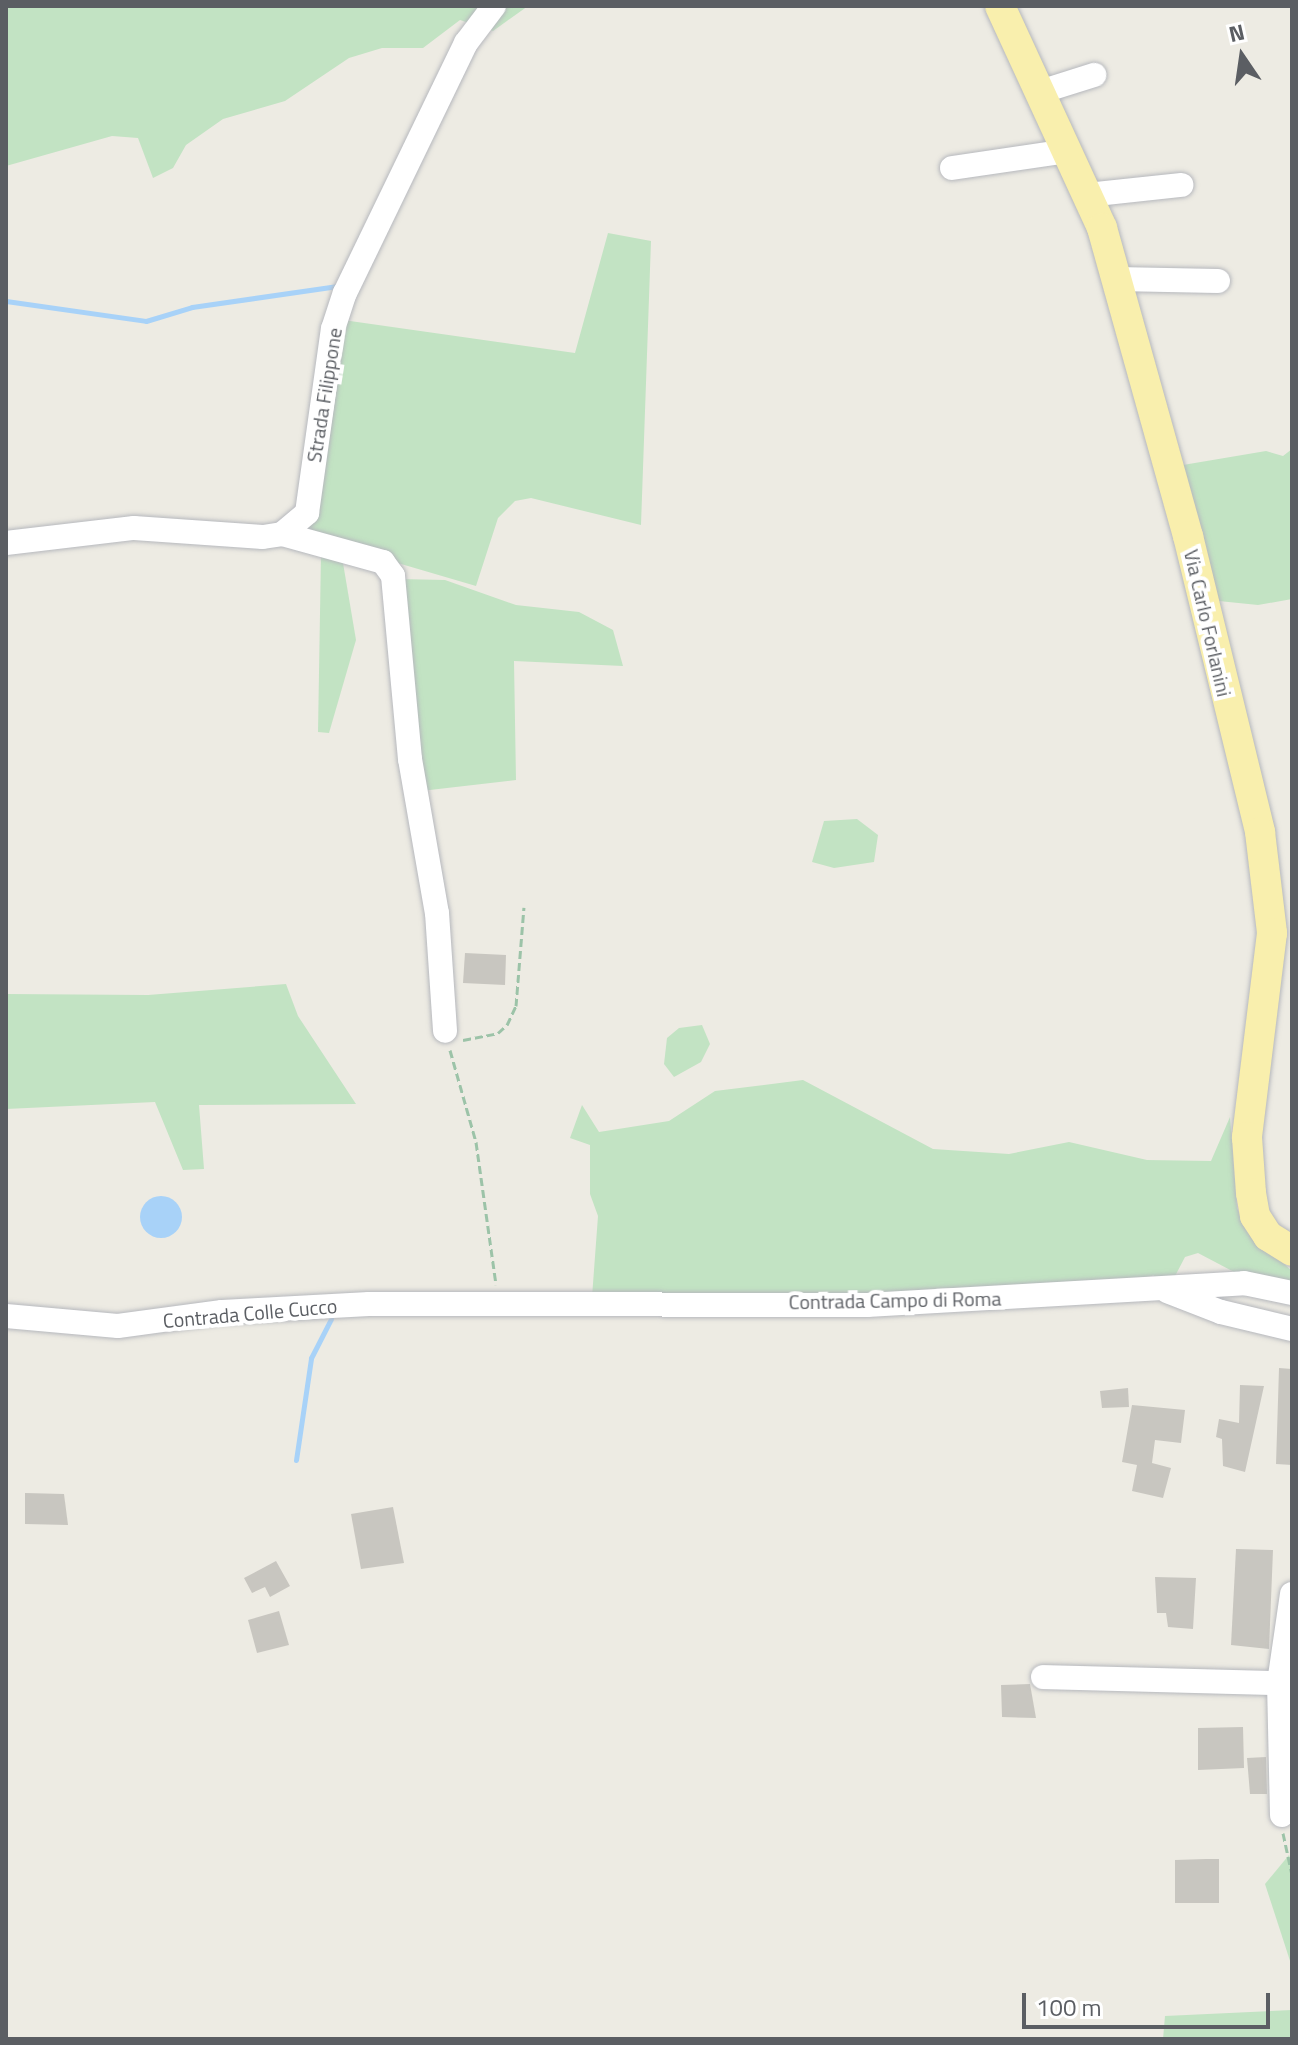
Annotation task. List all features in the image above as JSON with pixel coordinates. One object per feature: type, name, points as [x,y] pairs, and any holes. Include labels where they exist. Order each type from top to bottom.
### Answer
[{"type":"main road","name":"Via Carlo Forlanini","points":[[1000,6],[1087,195],[1116,279],[1260,832],[1272,933],[1247,1137],[1251,1193],[1255,1216],[1268,1236],[1292,1251]]},
{"type":"street","name":"Strada Filippone","points":[[282,534],[307,513],[333,329],[345,293],[466,43],[494,6]]},
{"type":"street","points":[[1040,92],[1094,75]]},
{"type":"street","points":[[952,168],[1067,151]]},
{"type":"street","points":[[1087,195],[1181,185]]},
{"type":"street","points":[[1116,279],[1218,281]]},
{"type":"street","points":[[6,543],[134,528],[282,534],[383,562],[393,576],[410,759],[437,913],[446,1036]]},
{"type":"street","name":"Contrada Campo di Roma","points":[[497,1302],[867,1305],[1244,1283],[1292,1293]]},
{"type":"street","points":[[1161,1288],[1221,1312],[1292,1329]]},
{"type":"street","name":"Contrada Colle Cucco","points":[[6,1316],[118,1326],[222,1312],[497,1302]]},
{"type":"street","points":[[1282,1815],[1279,1683],[1292,1594]]},
{"type":"street","points":[[1043,1677],[1279,1683]]},
{"type":"path","points":[[497,1302],[476,1142],[446,1036],[482,1038],[507,1025],[516,1006],[524,907]]},
{"type":"path","points":[[1282,1815],[1292,1875]]},
{"type":"green space","points":[[6,6],[528,6],[493,31],[460,20],[423,48],[382,48],[349,58],[285,101],[223,119],[186,145],[173,168],[153,178],[138,138],[112,136],[6,166]]},
{"type":"green space","points":[[608,233],[651,241],[641,525],[531,498],[515,501],[498,518],[476,586],[299,534],[343,320],[575,353]]},
{"type":"green space","points":[[1292,449],[1292,599],[1258,605],[1209,600],[1177,466],[1266,451],[1283,456]]},
{"type":"green space","points":[[321,554],[342,557],[356,640],[329,733],[318,732]]},
{"type":"green space","points":[[399,579],[445,580],[516,605],[579,612],[613,630],[623,666],[514,661],[516,780],[421,791]]},
{"type":"green space","points":[[857,819],[878,835],[874,862],[834,868],[812,862],[824,821]]},
{"type":"green space","points":[[286,984],[298,1016],[356,1104],[199,1105],[204,1169],[183,1170],[155,1102],[6,1109],[6,994],[148,995]]},
{"type":"green space","points":[[702,1025],[710,1044],[701,1062],[674,1077],[664,1064],[667,1038],[679,1028]]},
{"type":"green space","points":[[803,1080],[933,1149],[1009,1154],[1069,1142],[1147,1160],[1211,1161],[1230,1117],[1237,1208],[1246,1230],[1292,1271],[1292,1287],[1236,1273],[1198,1253],[1185,1257],[1173,1280],[1151,1283],[1154,1275],[1134,1283],[1037,1291],[592,1297],[598,1216],[590,1194],[590,1145],[570,1138],[582,1105],[599,1132],[669,1121],[715,1091]]},
{"type":"green space","points":[[1289,1855],[1292,1863],[1292,1967],[1265,1884]]},
{"type":"green space","points":[[1292,2010],[1292,2039],[1163,2039],[1165,2016]]},
{"type":"water","points":[[161,1196],[176,1202],[182,1217],[176,1232],[161,1238],[146,1232],[140,1217],[146,1202]]},
{"type":"building","points":[[465,953],[506,955],[505,985],[463,983]]},
{"type":"building","points":[[1279,1368],[1292,1369],[1292,1465],[1276,1464]]},
{"type":"building","points":[[1240,1385],[1264,1386],[1245,1472],[1223,1466],[1222,1439],[1216,1437],[1219,1419],[1239,1423]]},
{"type":"building","points":[[1128,1388],[1129,1407],[1102,1408],[1100,1391]]},
{"type":"building","points":[[1132,1405],[1185,1410],[1181,1443],[1155,1440],[1152,1463],[1171,1468],[1163,1498],[1132,1491],[1137,1465],[1122,1462]]},
{"type":"building","points":[[25,1493],[64,1494],[68,1525],[25,1524]]},
{"type":"building","points":[[393,1507],[404,1563],[361,1569],[351,1514]]},
{"type":"building","points":[[1236,1549],[1273,1550],[1269,1649],[1231,1645]]},
{"type":"building","points":[[276,1561],[290,1586],[270,1597],[265,1587],[252,1593],[244,1578]]},
{"type":"building","points":[[1155,1577],[1196,1578],[1193,1629],[1168,1627],[1166,1613],[1157,1613]]},
{"type":"building","points":[[279,1611],[289,1645],[257,1653],[248,1620]]},
{"type":"building","points":[[1030,1684],[1036,1718],[1002,1717],[1001,1685]]},
{"type":"building","points":[[1243,1727],[1244,1768],[1198,1770],[1198,1728]]},
{"type":"building","points":[[1266,1757],[1267,1794],[1250,1794],[1247,1758]]},
{"type":"building","points":[[1219,1859],[1219,1903],[1175,1903],[1175,1860]]},
{"type":"waterway","points":[[6,301],[146,321],[192,307],[337,286]]},
{"type":"waterway","points":[[296,1460],[311,1358],[331,1319]]}]
